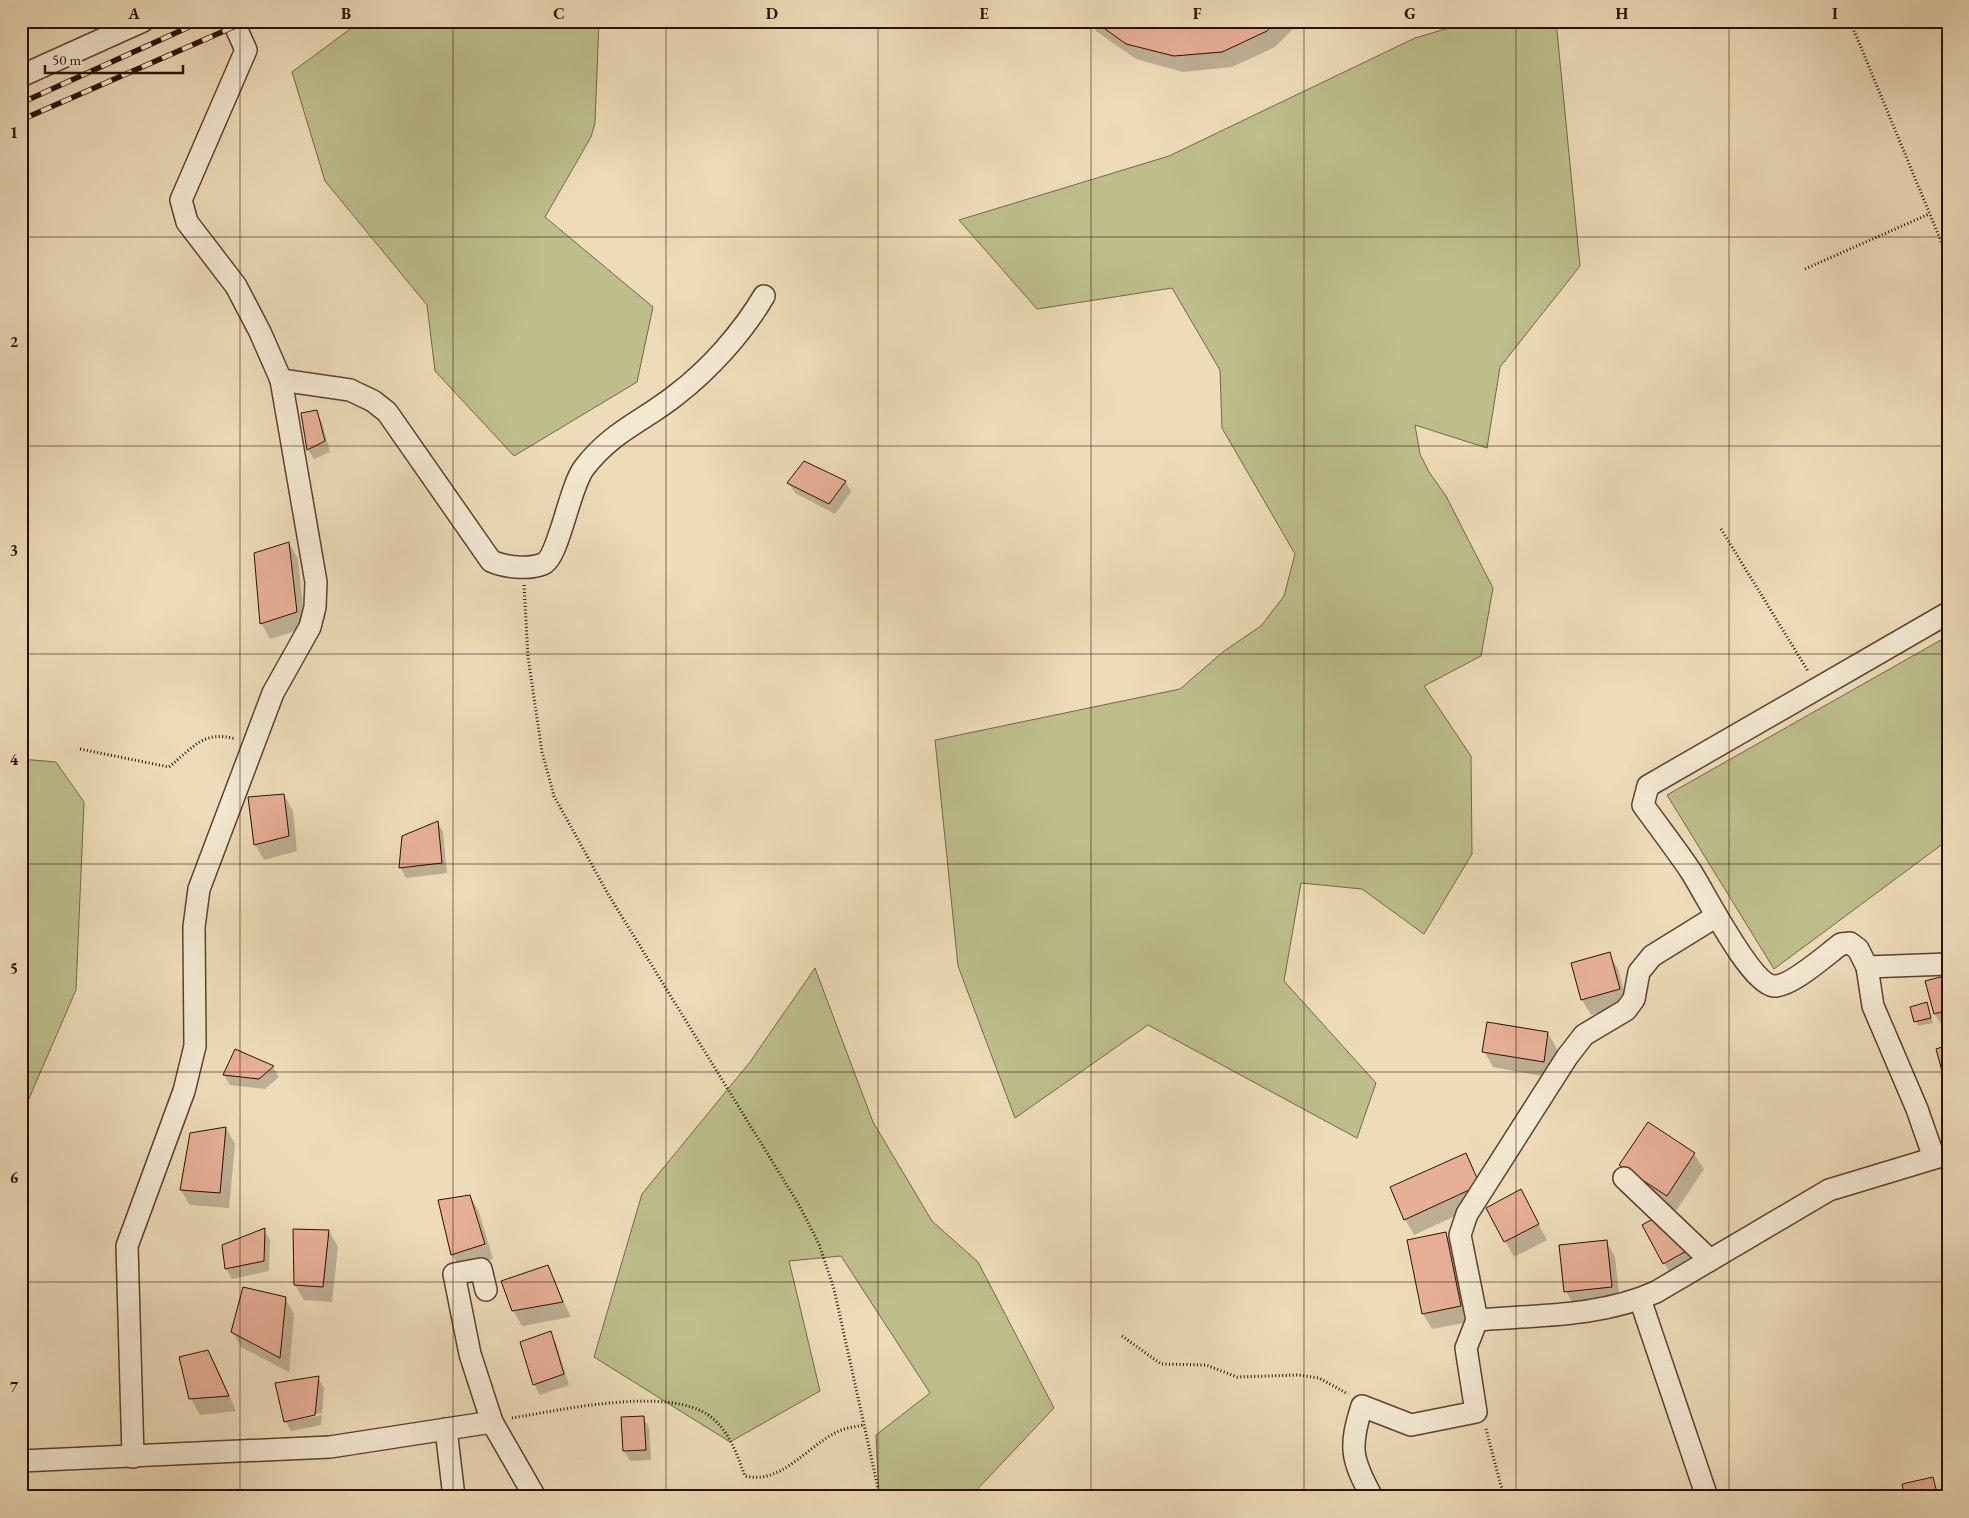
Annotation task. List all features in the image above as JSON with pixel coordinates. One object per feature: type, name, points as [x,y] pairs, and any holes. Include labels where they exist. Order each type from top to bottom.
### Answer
[{"type":"street","points":[[21,76],[143,21]]},
{"type":"street","points":[[133,1457],[127,1246],[184,1091],[195,1046],[194,927],[199,889],[273,693],[310,626],[315,607],[316,582],[281,380],[260,332],[236,286],[187,222],[181,200],[246,50],[233,21]]},
{"type":"street","points":[[281,380],[350,390],[373,401],[387,412],[405,435],[491,561],[501,566],[543,564],[553,556],[571,494],[583,470],[615,435],[677,395],[720,354],[753,314],[764,296]]},
{"type":"street","points":[[1477,1320],[1609,1308],[1640,1299],[1829,1190],[1941,1156],[1917,1109],[1873,1006],[1866,967],[1858,949],[1850,943],[1841,944],[1784,985],[1772,986],[1759,978],[1715,917],[1691,872],[1644,805],[1648,786],[1948,613]]},
{"type":"street","points":[[1372,1497],[1355,1463],[1353,1434],[1362,1406],[1411,1425],[1476,1412],[1466,1348],[1477,1320],[1460,1235],[1467,1214],[1567,1057],[1584,1035],[1626,1010],[1634,999],[1639,972],[1652,956],[1715,917]]},
{"type":"street","points":[[1866,967],[1948,964]]},
{"type":"street","points":[[1624,1178],[1710,1260]]},
{"type":"street","points":[[486,1290],[481,1269],[454,1274],[470,1354],[492,1422],[535,1497]]},
{"type":"street","points":[[1640,1299],[1707,1497]]},
{"type":"street","points":[[21,1461],[330,1447],[492,1422]]},
{"type":"street","points":[[446,1429],[454,1497]]},
{"type":"path","points":[[1850,21],[1948,258]]},
{"type":"path","points":[[1805,269],[1929,214]]},
{"type":"path","points":[[1721,529],[1810,675],[1823,684]]},
{"type":"path","points":[[525,605],[528,657],[542,752],[554,796],[608,894],[799,1205],[819,1244],[834,1289],[880,1497]]},
{"type":"path","points":[[80,749],[169,766],[206,738],[220,735],[254,744]]},
{"type":"path","points":[[1122,1336],[1161,1364],[1206,1365],[1237,1377],[1299,1375],[1319,1378],[1344,1390],[1362,1406]]},
{"type":"path","points":[[492,1422],[604,1404],[634,1402],[687,1404],[712,1417],[731,1440],[745,1476],[758,1479],[774,1474],[837,1432],[863,1425]]},
{"type":"path","points":[[1476,1412],[1485,1425],[1501,1486],[1508,1497]]},
{"type":"green space","points":[[361,21],[599,21],[595,123],[591,137],[545,217],[653,307],[637,382],[514,456],[435,371],[427,305],[325,181],[292,72]]},
{"type":"green space","points":[[1472,21],[1556,21],[1580,266],[1500,367],[1487,448],[1415,425],[1420,454],[1429,472],[1446,496],[1493,588],[1481,656],[1424,686],[1471,756],[1472,854],[1424,934],[1362,889],[1301,883],[1284,981],[1376,1083],[1357,1138],[1148,1025],[1015,1118],[958,966],[935,740],[1180,689],[1224,651],[1261,626],[1284,596],[1295,554],[1222,428],[1220,370],[1172,288],[1037,309],[959,220],[1169,156],[1415,38]]},
{"type":"green space","points":[[1948,636],[1948,840],[1774,969],[1667,795]]},
{"type":"green space","points":[[21,759],[56,762],[84,802],[76,990],[21,1117]]},
{"type":"green space","points":[[815,968],[873,1122],[932,1221],[978,1262],[1054,1408],[970,1497],[879,1497],[876,1435],[930,1393],[841,1256],[789,1261],[820,1391],[730,1442],[594,1357],[642,1194],[750,1062]]},
{"type":"building","points":[[1094,21],[1277,21],[1267,31],[1222,52],[1174,56],[1126,44]]},
{"type":"building","points":[[317,410],[325,441],[307,450],[301,413]]},
{"type":"building","points":[[804,461],[846,481],[829,504],[787,483]]},
{"type":"building","points":[[289,542],[297,612],[260,624],[254,553]]},
{"type":"building","points":[[284,794],[289,836],[254,845],[248,797]]},
{"type":"building","points":[[438,821],[442,863],[399,868],[402,836]]},
{"type":"building","points":[[1610,952],[1620,989],[1581,1000],[1571,963]]},
{"type":"building","points":[[1948,975],[1948,1010],[1934,1014],[1925,981]]},
{"type":"building","points":[[1927,1002],[1931,1018],[1914,1022],[1910,1007]]},
{"type":"building","points":[[1487,1022],[1548,1032],[1544,1062],[1482,1052]]},
{"type":"building","points":[[1948,1045],[1948,1081],[1945,1082],[1936,1049]]},
{"type":"building","points":[[235,1049],[274,1066],[259,1079],[223,1075]]},
{"type":"building","points":[[1648,1122],[1695,1153],[1667,1196],[1619,1165]]},
{"type":"building","points":[[226,1127],[220,1193],[180,1190],[190,1133]]},
{"type":"building","points":[[1466,1153],[1480,1185],[1404,1220],[1390,1187]]},
{"type":"building","points":[[1521,1189],[1539,1224],[1504,1242],[1486,1208]]},
{"type":"building","points":[[470,1195],[485,1244],[451,1255],[438,1200]]},
{"type":"building","points":[[1669,1210],[1690,1249],[1663,1264],[1642,1225]]},
{"type":"building","points":[[265,1228],[264,1261],[225,1269],[222,1245]]},
{"type":"building","points":[[293,1229],[329,1230],[323,1287],[294,1285]]},
{"type":"building","points":[[1446,1232],[1461,1306],[1422,1314],[1407,1240]]},
{"type":"building","points":[[1607,1240],[1612,1287],[1564,1292],[1559,1245]]},
{"type":"building","points":[[548,1265],[563,1302],[512,1311],[501,1281]]},
{"type":"building","points":[[243,1287],[286,1297],[280,1358],[231,1332]]},
{"type":"building","points":[[551,1331],[564,1374],[533,1385],[520,1342]]},
{"type":"building","points":[[208,1350],[229,1396],[189,1399],[179,1357]]},
{"type":"building","points":[[319,1376],[315,1415],[284,1422],[275,1383]]},
{"type":"building","points":[[644,1416],[646,1450],[623,1451],[621,1417]]},
{"type":"building","points":[[1933,1477],[1938,1497],[1905,1497],[1902,1484]]},
{"type":"railway","points":[[21,103],[202,21]]},
{"type":"railway","points":[[21,120],[247,21]]}]
